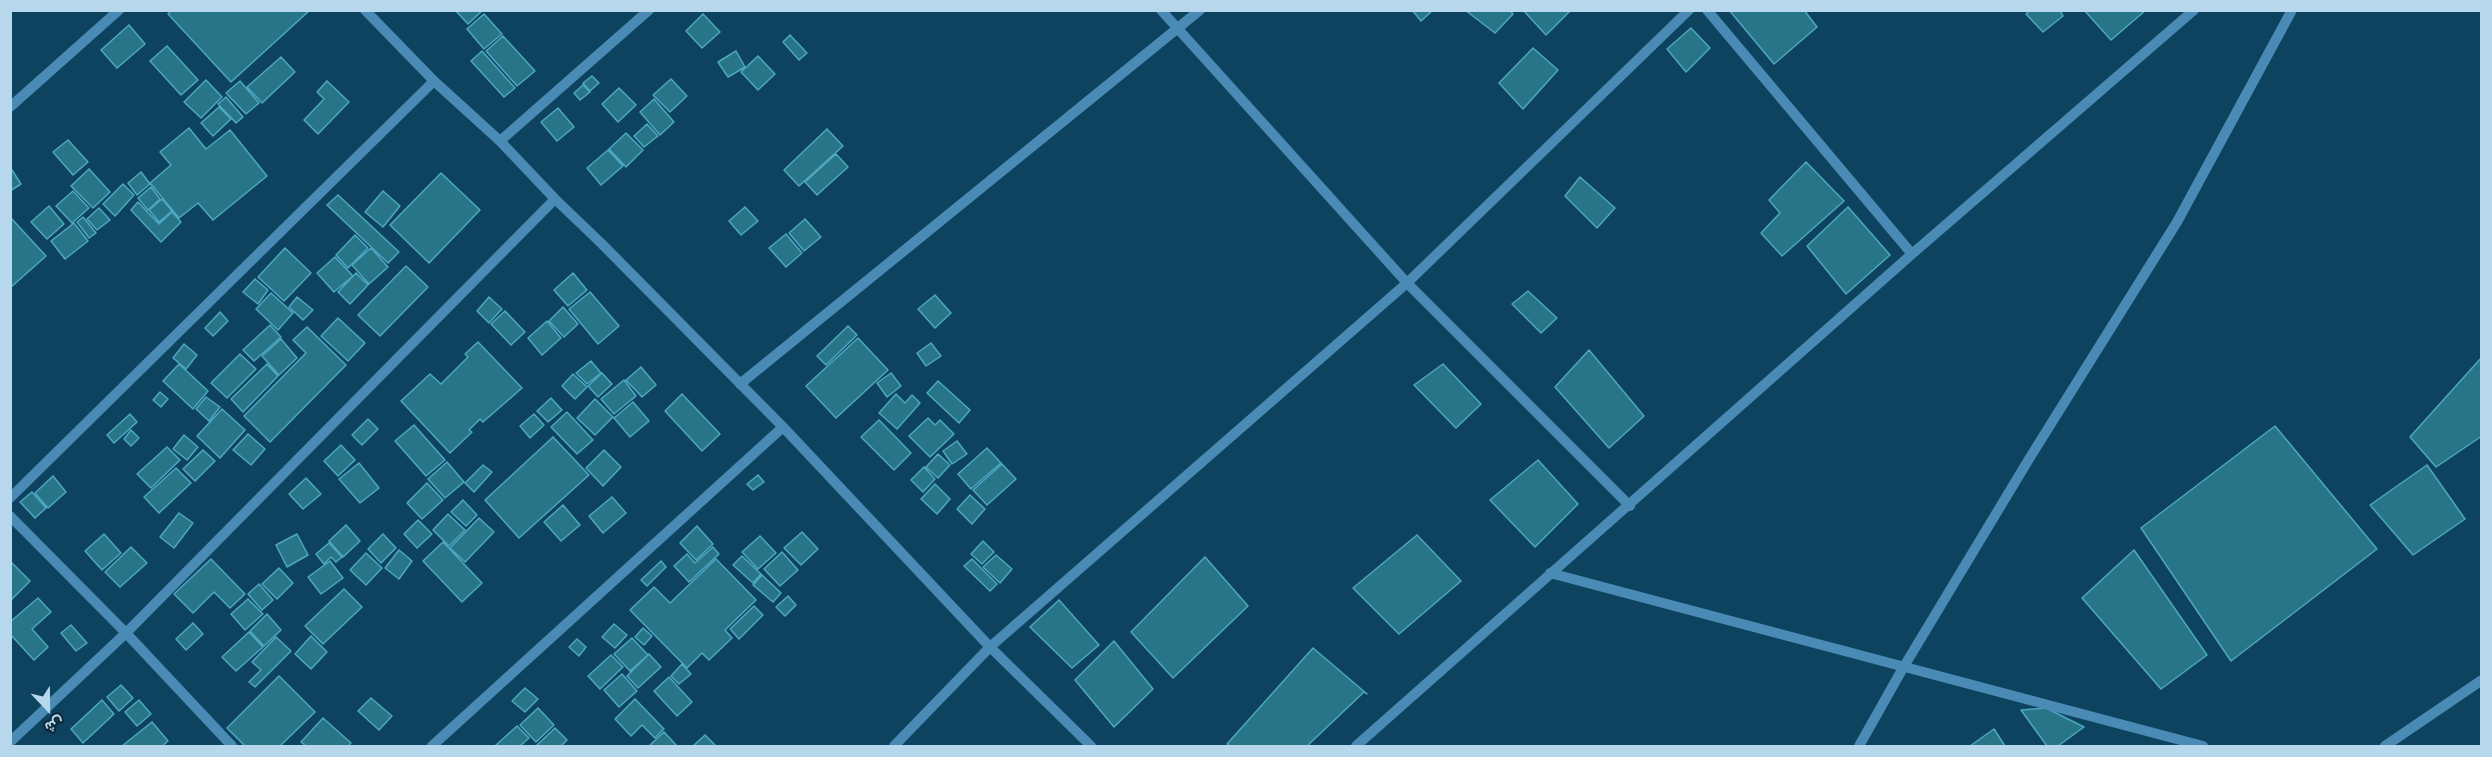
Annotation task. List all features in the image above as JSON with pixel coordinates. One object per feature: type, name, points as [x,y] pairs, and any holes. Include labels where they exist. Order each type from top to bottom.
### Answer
[{"type":"street","points":[[10,107],[119,10]]},
{"type":"street","points":[[365,10],[434,81],[500,141],[783,427],[990,647],[1091,747]]},
{"type":"street","points":[[500,141],[649,10]]},
{"type":"street","points":[[1161,10],[1407,283],[1630,506]]},
{"type":"street","points":[[740,384],[1179,30],[1200,10]]},
{"type":"street","points":[[894,747],[990,647],[1407,283],[1689,10]]},
{"type":"street","points":[[1707,10],[1912,254]]},
{"type":"street","points":[[1859,747],[1903,668],[2177,222],[2292,10]]},
{"type":"street","points":[[1356,747],[1550,573],[1630,506],[1912,254],[2190,12]]},
{"type":"street","points":[[10,498],[434,81]]},
{"type":"street","points":[[10,742],[126,633],[555,199]]},
{"type":"street","points":[[432,747],[783,427]]},
{"type":"street","points":[[10,516],[126,633],[232,747]]},
{"type":"street","points":[[1550,573],[2203,747]]},
{"type":"street","points":[[2385,747],[2481,680]]},
{"type":"building","points":[[172,10],[309,11],[231,82],[168,14]]},
{"type":"building","points":[[455,10],[483,10],[468,24]]},
{"type":"building","points":[[1412,10],[1433,10],[1421,21]]},
{"type":"building","points":[[1465,10],[1510,10],[1513,14],[1495,33]]},
{"type":"building","points":[[1523,10],[1571,10],[1546,35]]},
{"type":"building","points":[[1729,10],[1804,10],[1817,27],[1774,64]]},
{"type":"building","points":[[2030,10],[2060,10],[2063,16],[2043,32],[2026,14]]},
{"type":"building","points":[[2084,10],[2146,10],[2111,40]]},
{"type":"building","points":[[484,14],[502,34],[484,49],[467,29]]},
{"type":"building","points":[[703,14],[720,32],[702,48],[686,31]]},
{"type":"building","points":[[129,25],[145,44],[117,68],[101,50]]},
{"type":"building","points":[[1691,28],[1710,48],[1686,72],[1667,49]]},
{"type":"building","points":[[790,35],[807,53],[799,60],[783,42]]},
{"type":"building","points":[[503,36],[535,71],[517,86],[486,51]]},
{"type":"building","points":[[167,46],[198,80],[181,95],[150,61]]},
{"type":"building","points":[[1533,48],[1558,70],[1523,109],[1499,83]]},
{"type":"building","points":[[482,51],[515,88],[504,97],[471,61]]},
{"type":"building","points":[[736,51],[745,67],[728,77],[718,62]]},
{"type":"building","points":[[758,56],[775,74],[758,90],[741,72]]},
{"type":"building","points":[[281,57],[295,72],[262,103],[247,87]]},
{"type":"building","points":[[592,76],[599,83],[590,91],[583,83]]},
{"type":"building","points":[[671,79],[687,96],[670,112],[653,95]]},
{"type":"building","points":[[206,80],[222,97],[201,118],[184,102]]},
{"type":"building","points":[[240,81],[259,103],[246,114],[226,93]]},
{"type":"building","points":[[327,81],[349,102],[318,134],[304,120],[324,99],[317,92]]},
{"type":"building","points":[[583,85],[590,92],[580,100],[574,93]]},
{"type":"building","points":[[619,88],[636,105],[618,122],[602,104]]},
{"type":"building","points":[[226,97],[243,117],[236,123],[218,104]]},
{"type":"building","points":[[654,99],[674,122],[660,135],[640,112]]},
{"type":"building","points":[[219,107],[231,119],[213,136],[201,123]]},
{"type":"building","points":[[558,108],[574,127],[557,141],[541,122]]},
{"type":"building","points":[[647,124],[658,136],[644,147],[634,136]]},
{"type":"building","points":[[189,128],[206,149],[230,130],[267,176],[213,220],[198,203],[179,218],[150,183],[171,165],[160,152]]},
{"type":"building","points":[[827,129],[843,146],[799,186],[784,170]]},
{"type":"building","points":[[626,133],[643,150],[626,167],[609,149]]},
{"type":"building","points":[[68,140],[88,162],[73,175],[53,152]]},
{"type":"building","points":[[608,150],[623,166],[601,185],[587,168]]},
{"type":"building","points":[[836,154],[848,167],[817,195],[805,182]]},
{"type":"building","points":[[1806,162],[1844,201],[1782,256],[1761,233],[1780,213],[1769,200]]},
{"type":"building","points":[[10,167],[21,184],[10,191]]},
{"type":"building","points":[[89,169],[110,192],[93,208],[71,186]]},
{"type":"building","points":[[141,172],[150,184],[137,195],[128,183]]},
{"type":"building","points":[[441,173],[480,210],[429,263],[390,225]]},
{"type":"building","points":[[1580,177],[1615,208],[1597,228],[1565,196]]},
{"type":"building","points":[[123,184],[134,195],[115,216],[103,204]]},
{"type":"building","points":[[151,187],[160,199],[148,210],[138,198]]},
{"type":"building","points":[[73,191],[89,208],[72,223],[56,206]]},
{"type":"building","points":[[383,191],[400,206],[383,227],[365,212]]},
{"type":"building","points":[[338,195],[399,252],[388,263],[327,205]]},
{"type":"building","points":[[162,199],[172,211],[159,222],[149,210]]},
{"type":"building","points":[[138,202],[159,224],[172,212],[181,222],[161,242],[131,210]]},
{"type":"building","points":[[49,206],[64,224],[47,239],[31,222]]},
{"type":"building","points":[[745,207],[758,221],[741,235],[729,221]]},
{"type":"building","points":[[1848,207],[1890,255],[1846,294],[1807,246]]},
{"type":"building","points":[[99,208],[110,220],[97,230],[87,219]]},
{"type":"building","points":[[10,217],[46,256],[10,288]]},
{"type":"building","points":[[83,217],[96,233],[89,238],[77,222]]},
{"type":"building","points":[[805,219],[821,237],[804,251],[789,233]]},
{"type":"building","points":[[74,223],[88,241],[65,259],[51,241]]},
{"type":"building","points":[[786,234],[802,253],[786,267],[769,248]]},
{"type":"building","points":[[355,235],[368,248],[348,268],[336,255]]},
{"type":"building","points":[[285,248],[311,273],[284,301],[258,277]]},
{"type":"building","points":[[371,248],[388,267],[369,284],[352,265]]},
{"type":"building","points":[[335,257],[353,276],[334,292],[317,273]]},
{"type":"building","points":[[406,266],[428,287],[380,336],[358,315]]},
{"type":"building","points":[[356,273],[368,285],[350,304],[338,292]]},
{"type":"building","points":[[573,273],[587,290],[568,306],[554,290]]},
{"type":"building","points":[[255,279],[268,290],[258,304],[243,292]]},
{"type":"building","points":[[1528,291],[1557,318],[1541,333],[1512,304]]},
{"type":"building","points":[[590,292],[619,326],[598,344],[569,309]]},
{"type":"building","points":[[271,293],[293,313],[278,330],[256,309]]},
{"type":"building","points":[[935,295],[951,313],[935,328],[918,309]]},
{"type":"building","points":[[297,297],[313,310],[303,320],[289,307]]},
{"type":"building","points":[[489,297],[502,309],[489,323],[477,311]]},
{"type":"building","points":[[563,307],[578,324],[564,337],[549,321]]},
{"type":"building","points":[[505,311],[525,332],[511,345],[491,324]]},
{"type":"building","points":[[220,312],[228,321],[213,336],[205,328]]},
{"type":"building","points":[[338,318],[365,343],[348,361],[321,336]]},
{"type":"building","points":[[547,321],[561,338],[542,355],[528,338]]},
{"type":"building","points":[[270,325],[281,337],[254,361],[243,350]]},
{"type":"building","points":[[848,326],[857,335],[826,365],[817,356]]},
{"type":"building","points":[[307,327],[346,365],[270,442],[244,416],[306,353],[293,340]]},
{"type":"building","points":[[858,338],[888,370],[836,418],[806,386]]},
{"type":"building","points":[[281,339],[297,358],[279,375],[262,356]]},
{"type":"building","points":[[478,342],[522,388],[483,422],[480,419],[469,430],[472,432],[450,453],[401,401],[430,374],[441,384],[468,357],[465,354]]},
{"type":"building","points":[[931,343],[941,356],[926,366],[917,353]]},
{"type":"building","points":[[184,344],[197,355],[186,369],[173,358]]},
{"type":"building","points":[[1589,350],[1644,416],[1609,448],[1555,387]]},
{"type":"building","points":[[240,354],[256,369],[227,398],[211,383]]},
{"type":"building","points":[[2482,357],[2482,436],[2436,467],[2410,437]]},
{"type":"building","points":[[591,361],[601,373],[587,384],[576,373]]},
{"type":"building","points":[[179,364],[208,391],[193,409],[163,381]]},
{"type":"building","points":[[267,364],[278,376],[243,412],[231,399]]},
{"type":"building","points":[[1443,364],[1481,404],[1456,428],[1414,385]]},
{"type":"building","points":[[641,367],[656,385],[642,397],[626,380]]},
{"type":"building","points":[[602,373],[612,384],[598,397],[588,386]]},
{"type":"building","points":[[891,373],[901,386],[887,397],[877,383]]},
{"type":"building","points":[[573,374],[587,387],[575,399],[562,386]]},
{"type":"building","points":[[624,380],[636,396],[614,414],[601,399]]},
{"type":"building","points":[[938,381],[970,410],[959,423],[927,393]]},
{"type":"building","points":[[160,392],[168,399],[161,407],[153,400]]},
{"type":"building","points":[[682,394],[720,434],[702,451],[665,411]]},
{"type":"building","points":[[896,394],[905,403],[912,395],[920,403],[897,429],[879,413]]},
{"type":"building","points":[[206,397],[220,407],[209,421],[196,409]]},
{"type":"building","points":[[551,398],[562,410],[548,422],[537,411]]},
{"type":"building","points":[[595,399],[613,417],[595,435],[577,418]]},
{"type":"building","points":[[633,402],[649,421],[630,437],[614,418]]},
{"type":"building","points":[[222,409],[245,430],[220,458],[197,436]]},
{"type":"building","points":[[567,412],[593,440],[577,454],[551,427]]},
{"type":"building","points":[[130,414],[137,422],[114,443],[107,435]]},
{"type":"building","points":[[534,414],[544,425],[530,438],[520,426]]},
{"type":"building","points":[[928,418],[935,425],[940,420],[954,434],[930,457],[909,436]]},
{"type":"building","points":[[368,419],[378,429],[362,445],[352,435]]},
{"type":"building","points":[[879,420],[911,453],[894,470],[861,437]]},
{"type":"building","points":[[414,425],[445,460],[426,476],[395,441]]},
{"type":"building","points":[[2275,426],[2377,549],[2231,661],[2141,528]]},
{"type":"building","points":[[131,430],[139,438],[131,446],[124,439]]},
{"type":"building","points":[[248,434],[265,449],[251,465],[233,450]]},
{"type":"building","points":[[184,435],[198,447],[187,460],[173,449]]},
{"type":"building","points":[[553,437],[589,475],[519,538],[485,500]]},
{"type":"building","points":[[957,441],[967,454],[952,464],[943,451]]},
{"type":"building","points":[[341,445],[355,460],[338,476],[324,461]]},
{"type":"building","points":[[167,447],[180,460],[151,488],[137,474]]},
{"type":"building","points":[[987,448],[1001,463],[971,489],[958,474]]},
{"type":"building","points":[[203,450],[215,461],[195,481],[183,469]]},
{"type":"building","points":[[604,450],[621,467],[603,486],[586,468]]},
{"type":"building","points":[[938,454],[950,465],[938,478],[926,467]]},
{"type":"building","points":[[1538,460],[1578,504],[1535,547],[1490,500]]},
{"type":"building","points":[[447,462],[464,482],[445,498],[428,479]]},
{"type":"building","points":[[359,463],[379,488],[360,503],[339,479]]},
{"type":"building","points":[[1002,464],[1016,479],[987,505],[973,490]]},
{"type":"building","points":[[483,465],[492,472],[474,492],[465,483]]},
{"type":"building","points":[[2427,465],[2465,519],[2413,555],[2370,505]]},
{"type":"building","points":[[924,467],[935,479],[923,492],[911,480]]},
{"type":"building","points":[[176,468],[191,483],[159,513],[144,497]]},
{"type":"building","points":[[758,475],[764,482],[753,490],[747,484]]},
{"type":"building","points":[[53,476],[66,492],[48,508],[35,493]]},
{"type":"building","points":[[306,478],[321,494],[303,509],[289,494]]},
{"type":"building","points":[[427,483],[443,500],[422,519],[407,503]]},
{"type":"building","points":[[935,484],[950,499],[937,514],[921,499]]},
{"type":"building","points":[[32,492],[46,508],[35,518],[20,502]]},
{"type":"building","points":[[970,495],[985,509],[972,524],[957,509]]},
{"type":"building","points":[[612,497],[626,513],[603,533],[589,516]]},
{"type":"building","points":[[463,500],[477,515],[466,526],[451,512]]},
{"type":"building","points":[[563,505],[580,525],[561,541],[544,522]]},
{"type":"building","points":[[179,513],[193,523],[174,548],[160,537]]},
{"type":"building","points":[[448,514],[465,530],[449,546],[433,530]]},
{"type":"building","points":[[479,518],[494,532],[465,562],[450,548]]},
{"type":"building","points":[[418,520],[432,534],[417,548],[404,534]]},
{"type":"building","points":[[346,525],[360,541],[343,557],[329,541]]},
{"type":"building","points":[[697,526],[713,544],[696,560],[680,543]]},
{"type":"building","points":[[802,532],[818,549],[801,565],[784,548]]},
{"type":"building","points":[[104,534],[121,553],[102,570],[85,551]]},
{"type":"building","points":[[297,534],[308,555],[287,567],[276,545]]},
{"type":"building","points":[[383,534],[396,548],[381,563],[368,549]]},
{"type":"building","points":[[1417,535],[1461,581],[1399,634],[1353,588]]},
{"type":"building","points":[[760,536],[776,553],[758,569],[742,552]]},
{"type":"building","points":[[983,541],[994,552],[982,564],[971,554]]},
{"type":"building","points":[[443,542],[482,583],[462,602],[423,561]]},
{"type":"building","points":[[329,543],[342,557],[336,562],[331,557],[324,564],[316,554]]},
{"type":"building","points":[[131,547],[147,563],[120,587],[105,572]]},
{"type":"building","points":[[713,547],[719,554],[689,582],[674,566],[687,554],[695,563]]},
{"type":"building","points":[[399,550],[412,561],[399,579],[385,568]]},
{"type":"building","points":[[2134,550],[2207,655],[2161,689],[2082,598]]},
{"type":"building","points":[[782,552],[798,570],[780,586],[764,569]]},
{"type":"building","points":[[366,553],[382,568],[366,585],[350,570]]},
{"type":"building","points":[[996,555],[1012,569],[1000,583],[983,567]]},
{"type":"building","points":[[742,556],[761,574],[753,583],[733,565]]},
{"type":"building","points":[[1205,557],[1248,606],[1173,678],[1131,632]]},
{"type":"building","points":[[211,559],[245,594],[230,608],[214,592],[193,613],[174,594]]},
{"type":"building","points":[[716,559],[756,600],[725,630],[732,638],[709,660],[702,653],[687,668],[630,610],[654,587],[670,603]]},
{"type":"building","points":[[972,559],[997,584],[990,591],[964,566]]},
{"type":"building","points":[[10,561],[30,581],[11,600],[10,599]]},
{"type":"building","points":[[330,561],[343,578],[321,594],[308,577]]},
{"type":"building","points":[[661,561],[666,567],[647,586],[641,580]]},
{"type":"building","points":[[279,568],[293,583],[277,599],[262,584]]},
{"type":"building","points":[[762,575],[781,593],[773,602],[753,585]]},
{"type":"building","points":[[259,584],[273,600],[262,610],[248,594]]},
{"type":"building","points":[[344,589],[362,607],[323,644],[305,626]]},
{"type":"building","points":[[788,596],[796,605],[785,616],[776,607]]},
{"type":"building","points":[[38,598],[51,612],[32,629],[48,647],[34,660],[10,634],[10,622]]},
{"type":"building","points":[[248,599],[263,614],[245,630],[231,614]]},
{"type":"building","points":[[1059,600],[1099,645],[1072,668],[1030,627]]},
{"type":"building","points":[[754,606],[763,615],[739,639],[730,629]]},
{"type":"building","points":[[267,614],[281,630],[264,646],[250,631]]},
{"type":"building","points":[[193,623],[203,634],[186,650],[176,639]]},
{"type":"building","points":[[614,624],[627,635],[615,648],[602,637]]},
{"type":"building","points":[[71,625],[87,643],[76,651],[61,633]]},
{"type":"building","points":[[643,628],[652,636],[644,645],[635,637]]},
{"type":"building","points":[[249,632],[263,647],[236,671],[222,657]]},
{"type":"building","points":[[311,636],[327,652],[311,669],[295,654]]},
{"type":"building","points":[[276,637],[291,651],[255,687],[249,682],[261,670],[252,662]]},
{"type":"building","points":[[632,638],[648,655],[630,671],[614,654]]},
{"type":"building","points":[[577,639],[586,647],[579,656],[569,647]]},
{"type":"building","points":[[1114,641],[1153,689],[1114,727],[1075,680]]},
{"type":"building","points":[[1313,648],[1367,694],[1364,692],[1307,746],[1230,746],[1227,744]]},
{"type":"building","points":[[649,654],[661,667],[638,688],[627,676]]},
{"type":"building","points":[[611,655],[623,667],[600,689],[588,676]]},
{"type":"building","points":[[682,664],[691,674],[679,684],[671,676]]},
{"type":"building","points":[[622,674],[637,691],[619,707],[604,690]]},
{"type":"building","points":[[279,676],[315,712],[280,746],[245,746],[227,728]]},
{"type":"building","points":[[669,677],[692,702],[677,716],[654,691]]},
{"type":"building","points":[[121,685],[133,698],[119,711],[107,697]]},
{"type":"building","points":[[525,688],[538,699],[525,712],[512,701]]},
{"type":"building","points":[[371,698],[392,716],[379,730],[358,711]]},
{"type":"building","points":[[635,699],[664,729],[655,738],[642,725],[631,736],[615,719]]},
{"type":"building","points":[[102,700],[114,714],[83,743],[71,729]]},
{"type":"building","points":[[139,700],[151,714],[137,726],[125,712]]},
{"type":"building","points":[[538,708],[554,725],[536,742],[520,725]]},
{"type":"building","points":[[2046,708],[2084,727],[2058,746],[2047,746],[2021,710]]},
{"type":"building","points":[[323,718],[351,743],[348,746],[306,746],[301,742]]},
{"type":"building","points":[[152,722],[168,741],[162,746],[122,746]]},
{"type":"building","points":[[517,726],[529,738],[520,746],[495,746]]},
{"type":"building","points":[[555,728],[567,740],[561,746],[536,746]]},
{"type":"building","points":[[1994,729],[2005,746],[1970,746]]},
{"type":"building","points":[[664,732],[677,746],[649,746]]},
{"type":"building","points":[[705,735],[716,746],[693,746]]}]
